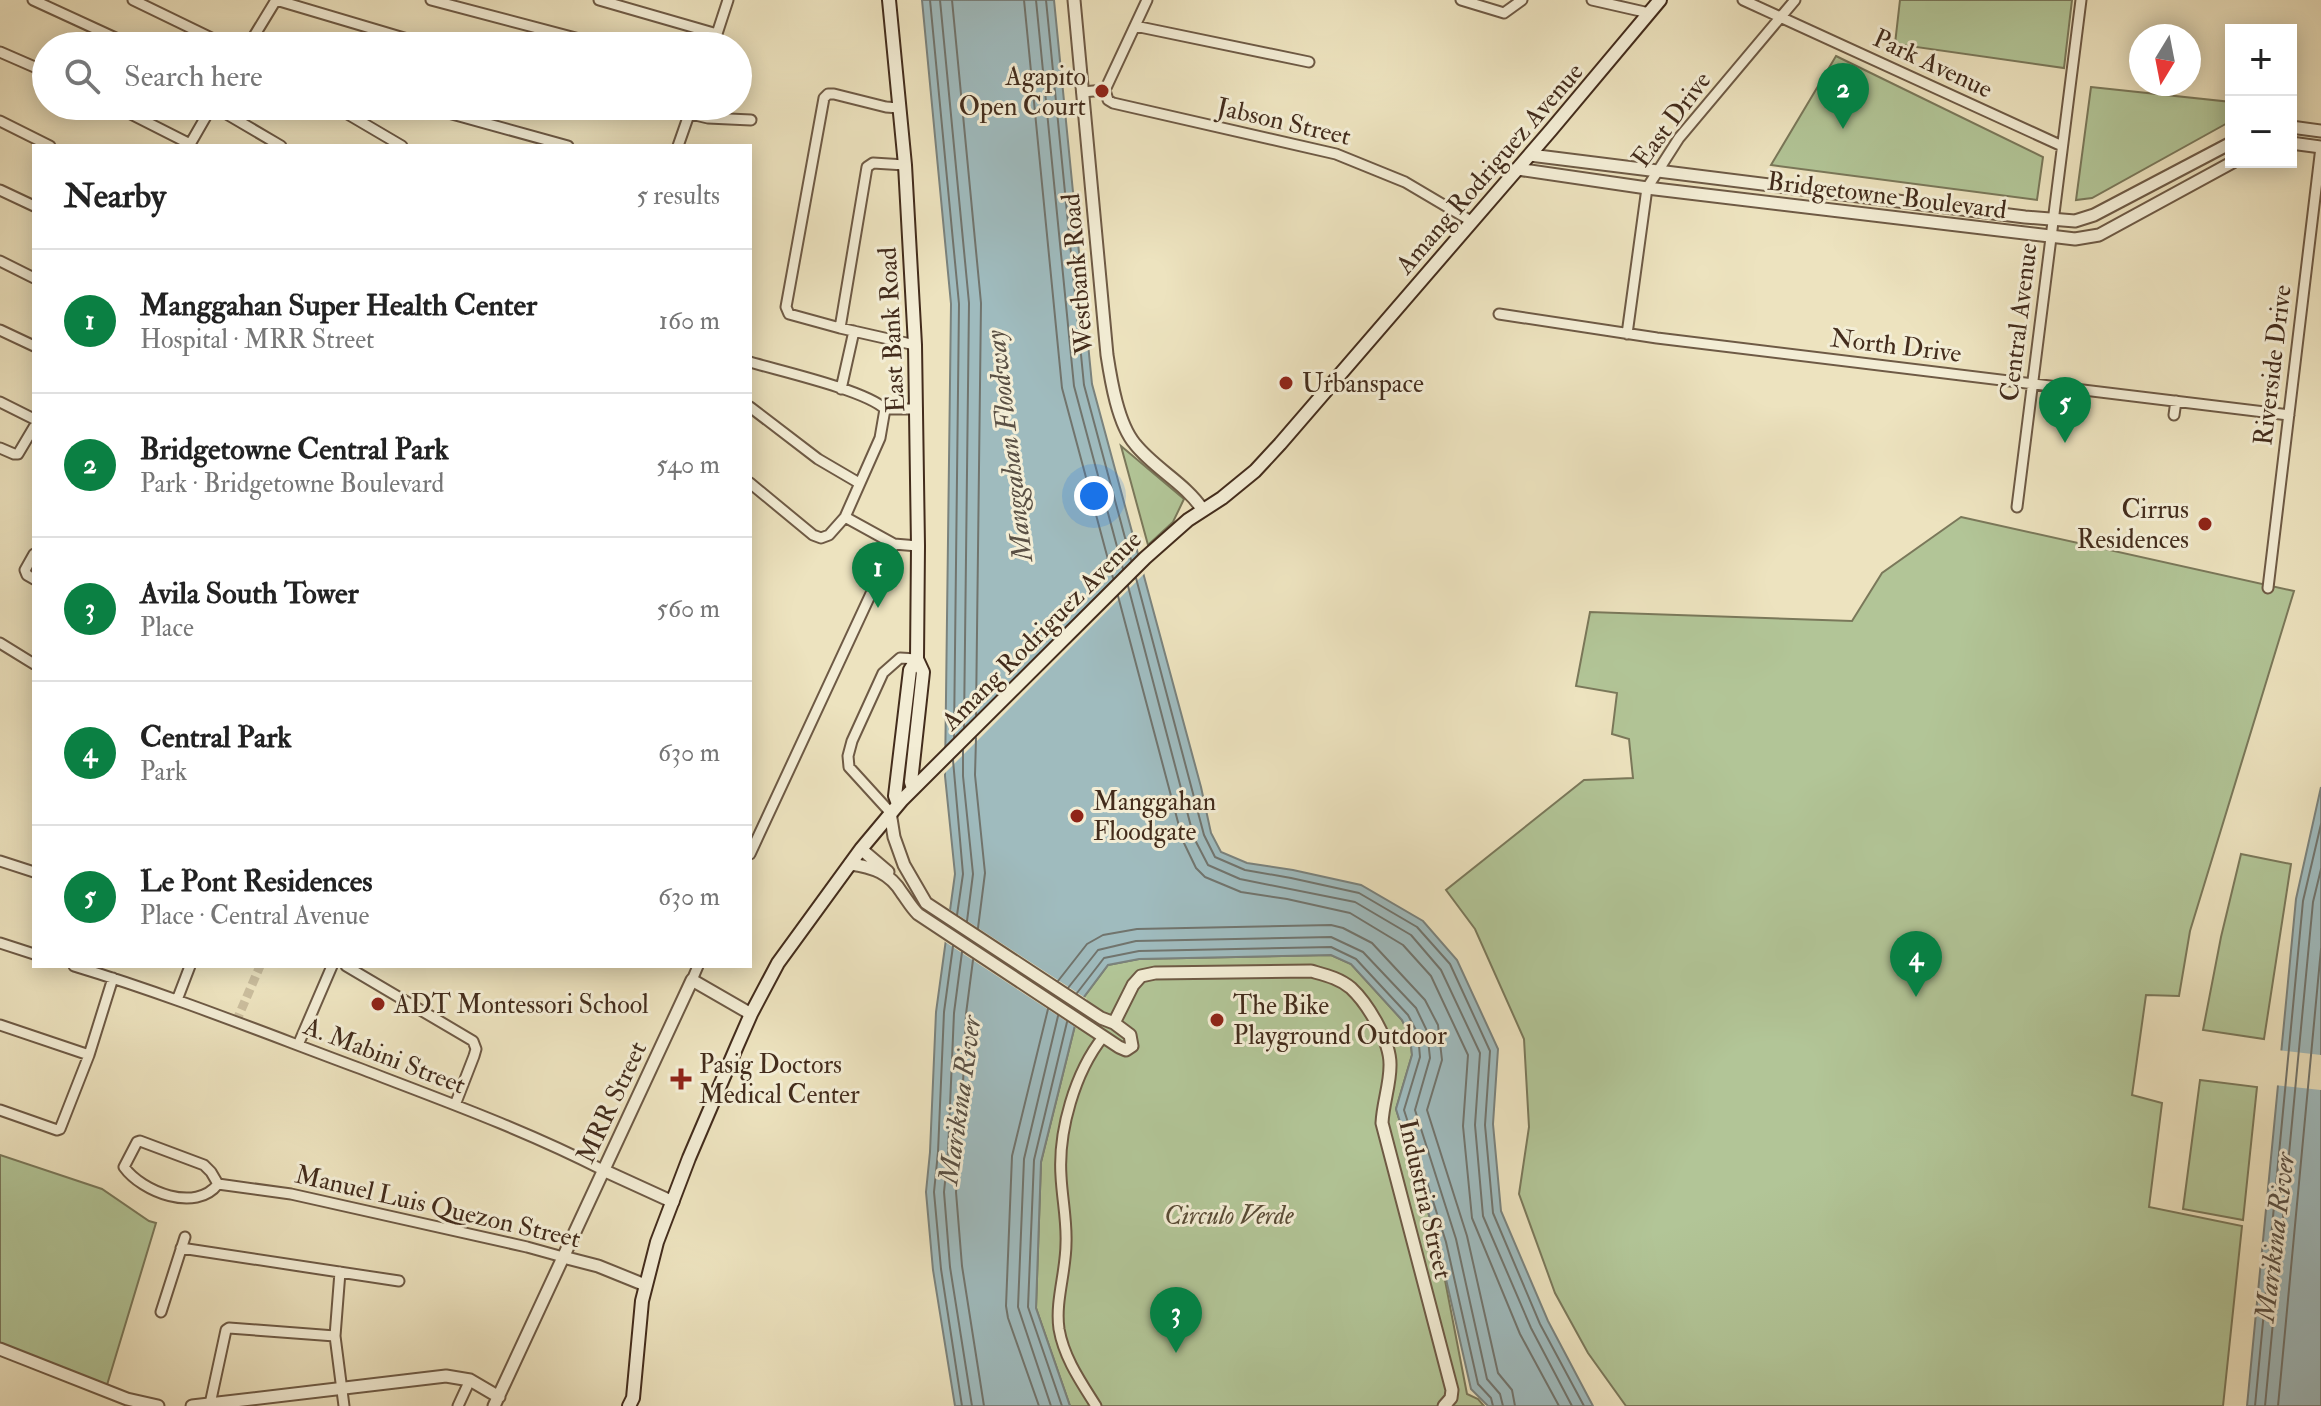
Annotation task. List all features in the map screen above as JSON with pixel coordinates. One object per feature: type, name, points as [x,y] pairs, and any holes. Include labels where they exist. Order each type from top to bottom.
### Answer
[{"type":"main road","name":"East Bank Road","points":[[889,0],[905,165],[917,409],[917,659],[923,672],[911,782],[913,788]]},
{"type":"main road","name":"Amang Rodriguez Avenue","points":[[632,1403],[645,1285],[657,1242],[689,1158],[751,1014],[778,963],[850,864],[913,788],[1145,558],[1188,520],[1246,478],[1280,444],[1660,0]]},
{"type":"main road","name":"East Bank Road","points":[[894,808],[910,670],[917,659]]},
{"type":"street","points":[[33,0],[103,32]]},
{"type":"street","points":[[133,0],[199,32]]},
{"type":"street","points":[[257,32],[276,0],[384,32]]},
{"type":"street","points":[[431,0],[553,32]]},
{"type":"street","points":[[599,0],[710,32]]},
{"type":"street","points":[[718,32],[728,0]]},
{"type":"street","name":"Westbank Road","points":[[1074,0],[1107,355],[1114,391],[1125,429],[1133,442],[1190,493],[1203,510]]},
{"type":"street","points":[[1082,92],[1105,90],[1147,0]]},
{"type":"street","points":[[1461,0],[1504,13],[1522,0]]},
{"type":"street","points":[[1592,0],[1649,13]]},
{"type":"street","name":"Park Avenue","points":[[1743,0],[2062,146]]},
{"type":"street","name":"East Drive","points":[[1627,334],[1647,188],[1679,138],[1795,0]]},
{"type":"street","name":"Central Avenue","points":[[2017,507],[2081,0]]},
{"type":"street","points":[[1135,26],[1309,62]]},
{"type":"street","points":[[0,52],[32,66]]},
{"type":"street","name":"Jabson Street","points":[[1105,90],[1108,100],[1113,103],[1320,149],[1359,162],[1405,182],[1471,221]]},
{"type":"street","points":[[899,108],[834,94],[824,98],[786,307],[789,314],[915,345]]},
{"type":"street","points":[[142,120],[188,144]]},
{"type":"street","points":[[191,144],[204,120]]},
{"type":"street","points":[[236,120],[278,144]]},
{"type":"street","points":[[358,120],[399,144]]},
{"type":"street","points":[[474,120],[561,144]]},
{"type":"street","points":[[679,144],[687,120]]},
{"type":"street","points":[[0,121],[46,144]]},
{"type":"street","points":[[2297,128],[2321,131]]},
{"type":"street","points":[[2297,144],[2321,147]]},
{"type":"street","name":"Bridgetowne Boulevard","points":[[1530,155],[2052,220],[2085,219],[2225,146]]},
{"type":"street","name":"Riverside Drive","points":[[2268,588],[2321,147]]},
{"type":"street","points":[[840,328],[867,167],[873,163],[905,165]]},
{"type":"street","name":"Bridgetowne Boulevard","points":[[1517,169],[1647,188],[2075,239],[2099,235],[2225,166]]},
{"type":"street","points":[[0,190],[32,205]]},
{"type":"street","points":[[0,261],[32,277]]},
{"type":"street","name":"North Drive","points":[[1499,314],[1627,334],[2289,415]]},
{"type":"street","points":[[0,330],[32,345]]},
{"type":"street","points":[[841,389],[854,331]]},
{"type":"street","points":[[752,363],[841,389],[874,401],[885,409],[917,409]]},
{"type":"street","points":[[2174,415],[2176,401]]},
{"type":"street","points":[[0,402],[32,418]]},
{"type":"street","points":[[752,409],[818,459],[859,483]]},
{"type":"street","points":[[752,485],[813,535],[821,538],[829,535],[845,517],[880,438],[885,409]]},
{"type":"street","points":[[0,448],[18,454],[32,433]]},
{"type":"street","points":[[2267,496],[2279,497]]},
{"type":"street","points":[[845,517],[894,544],[918,546]]},
{"type":"street","points":[[752,850],[894,544]]},
{"type":"street","points":[[30,577],[25,570],[32,558]]},
{"type":"street","points":[[0,643],[32,663]]},
{"type":"street","points":[[861,849],[888,873],[909,906],[918,914],[1097,1033],[1126,1050],[1132,1046],[1130,1035],[926,903],[904,865],[894,837],[894,808],[849,767],[852,741],[883,673],[900,658],[917,659]]},
{"type":"street","points":[[0,861],[32,871]]},
{"type":"street","points":[[850,864],[869,866],[888,873]]},
{"type":"street","points":[[888,873],[892,865],[904,865]]},
{"type":"street","points":[[0,943],[32,953]]},
{"type":"street","name":"A. Mabini Street","points":[[80,968],[177,1000],[455,1105],[547,1142],[673,1202]]},
{"type":"street","points":[[177,1000],[189,968]]},
{"type":"street","points":[[298,1045],[331,968]]},
{"type":"street","points":[[349,968],[473,1041],[476,1049],[455,1105]]},
{"type":"street","name":"MRR Street","points":[[497,1403],[697,968]]},
{"type":"street","name":"Industria Street","points":[[1097,1033],[1141,976],[1155,973],[1311,971],[1332,976],[1351,988],[1378,1025],[1389,1055],[1391,1064],[1382,1123],[1452,1390],[1451,1398],[1444,1406]]},
{"type":"street","points":[[0,1110],[60,1129],[89,1055],[113,978]]},
{"type":"street","points":[[692,980],[751,1014]]},
{"type":"street","points":[[0,1025],[89,1055]]},
{"type":"street","points":[[1096,1406],[1074,1371],[1059,1329],[1058,1310],[1067,1239],[1061,1160],[1064,1129],[1097,1033]]},
{"type":"street","name":"Manuel Luis Quezon Street","points":[[140,1141],[204,1165],[218,1184],[211,1193],[200,1198],[176,1197],[153,1190],[124,1167],[140,1141]]},
{"type":"street","name":"Manuel Luis Quezon Street","points":[[218,1184],[291,1194],[527,1247],[598,1266],[645,1285]]},
{"type":"street","points":[[161,1312],[185,1237]]},
{"type":"street","points":[[181,1248],[399,1281]]},
{"type":"street","points":[[340,1272],[335,1336],[344,1406]]},
{"type":"street","points":[[210,1404],[226,1330],[229,1328],[335,1336]]},
{"type":"street","points":[[0,1349],[127,1399],[158,1406]]},
{"type":"street","points":[[192,1406],[446,1376],[470,1380],[497,1403]]},
{"type":"street","points":[[458,1406],[470,1380]]},
{"type":"green space","points":[[1900,0],[2072,0],[2064,68],[1895,44]]},
{"type":"green space","points":[[1836,56],[2043,157],[2037,200],[1771,165]]},
{"type":"green space","points":[[2091,87],[2129,91],[2129,96],[2175,96],[2225,101],[2225,124],[2092,198],[2076,200]]},
{"type":"green space","points":[[1121,446],[1184,499],[1173,522],[1148,545]]},
{"type":"green space","points":[[1961,517],[2294,591],[2190,931],[2179,996],[2146,995],[2132,1095],[2162,1103],[2149,1207],[2242,1226],[2223,1406],[1626,1406],[1588,1353],[1555,1293],[1519,1194],[1529,1127],[1524,1039],[1475,929],[1446,890],[1584,780],[1633,778],[1629,739],[1612,734],[1617,693],[1576,686],[1590,612],[1852,621],[1882,573]]},
{"type":"green space","points":[[2241,854],[2291,864],[2264,1039],[2203,1030]]},
{"type":"green space","name":"Circulo Verde","points":[[1331,955],[1351,964],[1402,1020],[1410,1036],[1412,1055],[1396,1109],[1438,1244],[1467,1394],[1484,1406],[1070,1406],[1036,1308],[1041,1162],[1081,1001],[1108,965],[1139,959]]},
{"type":"green space","points":[[2200,1080],[2257,1087],[2243,1220],[2183,1209]]},
{"type":"green space","points":[[0,1155],[102,1189],[156,1223],[107,1385],[0,1343]]},
{"type":"water","points":[[922,0],[1054,0],[1092,384],[1211,833],[1221,852],[1247,863],[1361,885],[1423,921],[1457,960],[1498,1049],[1493,1124],[1501,1211],[1548,1321],[1593,1406],[1488,1406],[1471,1389],[1438,1244],[1396,1109],[1412,1055],[1410,1036],[1402,1020],[1351,964],[1331,955],[1139,959],[1108,965],[1081,1001],[1041,1162],[1036,1308],[1070,1406],[955,1406],[933,1270],[926,1192],[936,1012],[955,874],[945,776],[951,304]]},
{"type":"water","name":"Marikina River","points":[[2321,787],[2321,1406],[2247,1406],[2296,899]]},
{"type":"pier","points":[[1141,552],[1147,571],[941,777],[941,751]]},
{"type":"pier","points":[[946,907],[1087,999],[1078,1029],[942,940]]},
{"type":"pier","points":[[2277,1050],[2321,1055],[2321,1090],[2274,1085]]},
{"type":"tunnel","points":[[236,1022],[259,968]]},
{"type":"place","name":"Agapito Open Court","points":[[1102,91]]},
{"type":"place","name":"Bridgetowne Central Park","points":[[1843,129]]},
{"type":"place","name":"Urbanspace","points":[[1286,383]]},
{"type":"place","name":"Le Pont Residences","points":[[2065,443]]},
{"type":"place","name":"Cirrus Residences","points":[[2205,524]]},
{"type":"place","name":"Manggahan Super Health Center","points":[[878,608]]},
{"type":"place","name":"Manggahan Floodgate","points":[[1077,816]]},
{"type":"place","name":"Central Park","points":[[1916,997]]},
{"type":"place","name":"ADT Montessori School","points":[[378,1004]]},
{"type":"place","name":"The Bike Playground Outdoor","points":[[1217,1020]]},
{"type":"place","name":"Pasig Doctors Medical Center","points":[[681,1079]]},
{"type":"place","name":"Avila South Tower","points":[[1176,1353]]},
{"type":"water label","name":"Manggahan Floodway","points":[[1008,446]]}]
